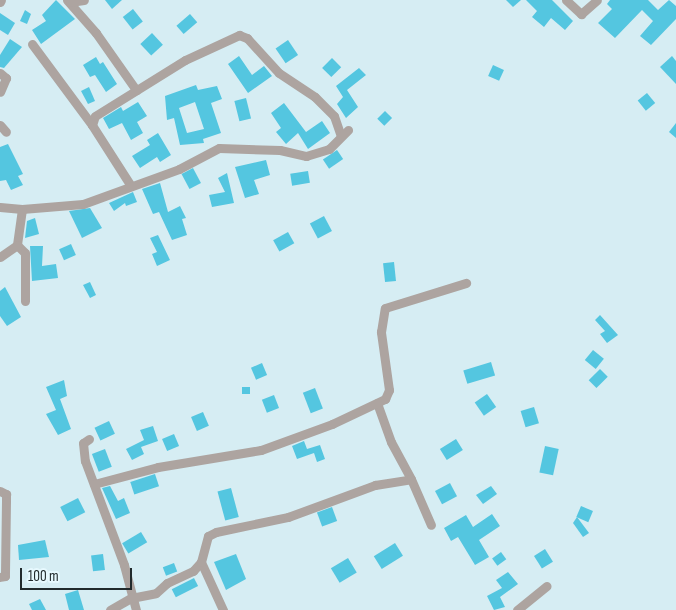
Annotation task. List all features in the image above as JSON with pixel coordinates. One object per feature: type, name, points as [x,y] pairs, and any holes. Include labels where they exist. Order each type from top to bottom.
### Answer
[{"type":"street","points":[[68,1],[84,0]]},
{"type":"street","points":[[566,0],[581,14],[597,0]]},
{"type":"street","points":[[68,1],[136,90]]},
{"type":"street","points":[[0,207],[22,210],[83,204],[179,169],[219,148],[280,150],[306,156],[329,149],[344,133],[334,116],[315,97],[279,73],[247,38],[239,36],[185,60],[95,116],[92,125]]},
{"type":"street","points":[[32,44],[92,125],[131,186]]},
{"type":"street","points":[[0,73],[6,78],[0,92]]},
{"type":"street","points":[[0,257],[17,245],[22,210]]},
{"type":"street","points":[[17,245],[25,253],[25,301]]},
{"type":"street","points":[[94,484],[158,467],[261,450],[332,424],[386,399],[389,390],[381,332],[384,308],[466,283]]},
{"type":"street","points":[[377,403],[391,442],[411,479],[431,525]]},
{"type":"street","points":[[89,439],[83,443],[83,448],[94,484],[124,565],[131,598],[136,610]]},
{"type":"street","points":[[223,610],[202,562],[206,541],[216,532],[288,517],[375,485],[411,479]]},
{"type":"street","points":[[0,491],[6,494],[6,500],[5,576],[0,578]]},
{"type":"street","points":[[110,610],[131,598],[156,593],[167,583],[192,571],[202,562]]},
{"type":"street","points":[[518,610],[548,586]]},
{"type":"building","points":[[56,0],[75,19],[41,44],[32,30],[46,21],[42,15]]},
{"type":"building","points":[[105,0],[122,0],[112,9]]},
{"type":"building","points":[[506,0],[521,0],[513,7]]},
{"type":"building","points":[[526,0],[552,0],[573,21],[565,30],[551,18],[544,27],[532,17],[537,11]]},
{"type":"building","points":[[610,0],[648,0],[658,10],[669,0],[676,6],[676,19],[651,45],[640,36],[653,21],[642,10],[615,38],[598,23],[612,9],[607,4]]},
{"type":"building","points":[[133,9],[143,22],[133,30],[123,17]]},
{"type":"building","points":[[25,10],[31,14],[27,24],[20,21]]},
{"type":"building","points":[[0,13],[15,23],[8,35],[0,30]]},
{"type":"building","points":[[190,14],[197,22],[184,34],[176,26]]},
{"type":"building","points":[[152,33],[163,45],[151,56],[140,44]]},
{"type":"building","points":[[10,39],[22,47],[4,68],[0,67],[0,55]]},
{"type":"building","points":[[288,40],[298,55],[286,63],[276,48]]},
{"type":"building","points":[[239,56],[252,75],[264,66],[272,76],[248,93],[228,64]]},
{"type":"building","points":[[672,56],[676,61],[676,84],[660,67]]},
{"type":"building","points":[[96,57],[100,64],[103,62],[117,84],[106,92],[95,75],[90,77],[83,65]]},
{"type":"building","points":[[332,58],[341,67],[331,77],[322,68]]},
{"type":"building","points":[[493,65],[504,70],[499,81],[488,76]]},
{"type":"building","points":[[359,68],[366,75],[347,90],[358,107],[346,118],[337,104],[343,97],[336,86]]},
{"type":"building","points":[[196,85],[198,90],[217,86],[222,99],[211,103],[221,133],[203,139],[204,143],[180,145],[174,118],[167,120],[165,96]],"holes":[[[195,102],[204,129],[187,133],[179,108]]]},
{"type":"building","points":[[89,87],[95,101],[88,104],[81,91]]},
{"type":"building","points":[[647,93],[655,103],[646,111],[638,101]]},
{"type":"building","points":[[246,98],[251,118],[239,121],[234,101]]},
{"type":"building","points":[[138,102],[147,116],[137,122],[143,133],[131,140],[122,123],[109,129],[103,118],[121,107],[123,111]]},
{"type":"building","points":[[284,103],[306,132],[322,121],[330,133],[308,149],[298,133],[286,144],[276,132],[281,128],[271,113]]},
{"type":"building","points":[[385,111],[392,118],[384,126],[377,119]]},
{"type":"building","points":[[676,123],[676,138],[669,132]]},
{"type":"building","points":[[158,133],[171,155],[160,162],[157,157],[140,168],[132,156],[150,145],[147,140]]},
{"type":"building","points":[[8,144],[23,174],[18,176],[23,185],[11,190],[6,180],[0,181],[0,147]]},
{"type":"building","points":[[337,150],[343,159],[329,169],[323,160]]},
{"type":"building","points":[[266,160],[270,175],[254,180],[259,194],[245,198],[235,167]]},
{"type":"building","points":[[193,168],[201,183],[190,189],[182,174]]},
{"type":"building","points":[[308,171],[310,183],[292,186],[290,174]]},
{"type":"building","points":[[227,173],[234,203],[212,207],[209,195],[225,192],[218,178]]},
{"type":"building","points":[[160,183],[168,212],[180,206],[186,218],[182,219],[187,235],[172,240],[159,212],[153,214],[142,189]]},
{"type":"building","points":[[133,192],[137,202],[126,206],[125,203],[114,211],[109,203]]},
{"type":"building","points":[[90,208],[102,228],[82,238],[69,211]]},
{"type":"building","points":[[324,216],[332,231],[318,239],[310,224]]},
{"type":"building","points":[[35,218],[39,234],[25,238],[27,221]]},
{"type":"building","points":[[288,232],[294,243],[279,252],[273,240]]},
{"type":"building","points":[[158,235],[170,260],[157,266],[152,254],[157,252],[150,238]]},
{"type":"building","points":[[71,244],[76,255],[64,260],[59,249]]},
{"type":"building","points":[[30,246],[43,246],[42,266],[56,264],[58,278],[32,281]]},
{"type":"building","points":[[394,262],[396,281],[385,282],[383,263]]},
{"type":"building","points":[[90,282],[96,295],[90,298],[83,285]]},
{"type":"building","points":[[5,287],[21,317],[7,326],[0,316],[0,291]]},
{"type":"building","points":[[600,315],[618,335],[607,343],[600,334],[605,331],[595,320]]},
{"type":"building","points":[[593,350],[604,359],[596,369],[585,360]]},
{"type":"building","points":[[491,362],[495,375],[467,384],[463,370]]},
{"type":"building","points":[[262,363],[267,375],[256,380],[251,368]]},
{"type":"building","points":[[600,369],[608,377],[596,388],[589,380]]},
{"type":"building","points":[[64,380],[67,396],[60,399],[71,429],[58,435],[46,414],[56,410],[46,387]]},
{"type":"building","points":[[242,387],[250,387],[250,394],[242,394]]},
{"type":"building","points":[[315,388],[323,409],[311,413],[303,393]]},
{"type":"building","points":[[487,394],[496,407],[484,416],[475,403]]},
{"type":"building","points":[[274,395],[279,408],[267,413],[262,400]]},
{"type":"building","points":[[534,407],[539,423],[526,427],[521,411]]},
{"type":"building","points":[[203,412],[209,426],[197,431],[191,417]]},
{"type":"building","points":[[109,421],[115,434],[100,440],[94,428]]},
{"type":"building","points":[[153,426],[158,441],[141,447],[144,454],[132,460],[126,449],[144,440],[140,430]]},
{"type":"building","points":[[174,434],[179,446],[167,451],[162,439]]},
{"type":"building","points":[[456,439],[463,450],[447,460],[440,449]]},
{"type":"building","points":[[304,441],[307,449],[320,445],[325,459],[317,462],[314,453],[297,459],[292,446]]},
{"type":"building","points":[[545,446],[559,449],[553,475],[539,472]]},
{"type":"building","points":[[105,449],[112,467],[99,472],[92,454]]},
{"type":"building","points":[[155,474],[159,486],[134,494],[130,482]]},
{"type":"building","points":[[450,483],[457,496],[442,504],[435,491]]},
{"type":"building","points":[[110,486],[118,501],[124,498],[130,513],[116,519],[102,488]]},
{"type":"building","points":[[491,486],[497,494],[483,504],[476,495]]},
{"type":"building","points":[[231,488],[239,517],[225,521],[217,492]]},
{"type":"building","points":[[78,498],[85,512],[67,521],[60,507]]},
{"type":"building","points":[[581,506],[593,511],[588,522],[576,517]]},
{"type":"building","points":[[332,507],[337,521],[322,527],[317,512]]},
{"type":"building","points":[[492,514],[500,526],[479,540],[489,557],[475,565],[458,537],[451,541],[444,528],[466,515],[473,527]]},
{"type":"building","points":[[577,517],[589,533],[583,537],[573,523]]},
{"type":"building","points":[[141,532],[147,542],[128,554],[122,543]]},
{"type":"building","points":[[45,540],[49,557],[19,560],[18,545]]},
{"type":"building","points":[[395,543],[403,556],[382,569],[374,556]]},
{"type":"building","points":[[545,549],[553,562],[542,569],[534,556]]},
{"type":"building","points":[[501,552],[506,559],[497,566],[492,558]]},
{"type":"building","points":[[103,554],[105,570],[93,571],[91,555]]},
{"type":"building","points":[[236,554],[246,579],[226,590],[214,562]]},
{"type":"building","points":[[348,558],[357,573],[340,583],[331,568]]},
{"type":"building","points":[[174,563],[177,571],[166,576],[163,567]]},
{"type":"building","points":[[508,572],[518,584],[500,597],[505,607],[494,610],[487,596],[502,588],[496,580]]},
{"type":"building","points":[[194,578],[198,586],[176,597],[172,589]]},
{"type":"building","points":[[78,590],[84,610],[69,610],[65,594]]},
{"type":"building","points":[[40,599],[46,610],[32,610],[29,604]]}]
